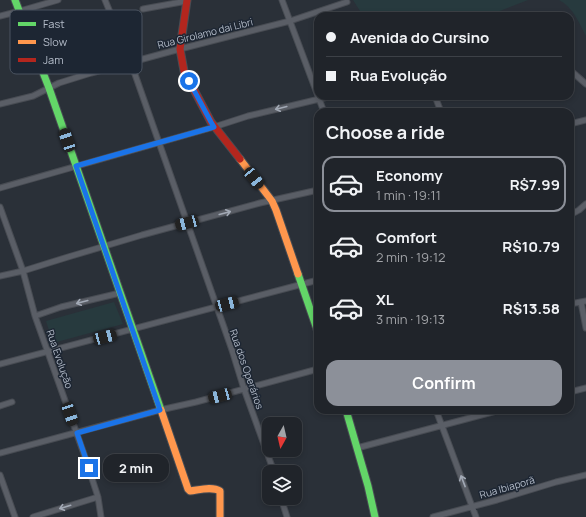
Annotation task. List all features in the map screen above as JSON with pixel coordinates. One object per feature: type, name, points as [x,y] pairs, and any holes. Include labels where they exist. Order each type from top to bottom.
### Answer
[{"type":"street","points":[[15,0],[20,10]]},
{"type":"street","points":[[23,10],[58,0]]},
{"type":"street","name":"Rua dos Operários","points":[[106,0],[110,10]]},
{"type":"street","points":[[143,9],[187,0],[180,49],[183,66],[189,81],[214,127],[272,201],[314,320]]},
{"type":"street","points":[[282,0],[314,85]]},
{"type":"street","name":"Rua Girolamo dai Libri","points":[[317,12],[347,2]]},
{"type":"street","name":"Rua Girolamo dai Libri","points":[[142,60],[290,21],[314,13]]},
{"type":"street","points":[[0,16],[10,14]]},
{"type":"street","points":[[43,74],[188,489],[215,488],[219,490],[220,517]]},
{"type":"street","name":"Rua Girolamo dai Libri","points":[[0,104],[33,96],[48,88],[88,74]]},
{"type":"street","name":"Rua dos Operários","points":[[135,74],[271,465]]},
{"type":"street","points":[[574,74],[586,84]]},
{"type":"street","points":[[0,188],[248,116],[314,99]]},
{"type":"street","points":[[574,123],[586,120]]},
{"type":"street","points":[[0,276],[23,271],[103,246],[260,203],[314,191]]},
{"type":"street","points":[[574,212],[586,204]]},
{"type":"street","name":"Rua Evolução","points":[[0,207],[23,271],[35,316],[77,433],[98,497],[101,517]]},
{"type":"street","points":[[0,364],[314,281]]},
{"type":"street","points":[[35,316],[61,307],[120,293]]},
{"type":"street","points":[[574,303],[584,301],[586,328]]},
{"type":"street","points":[[0,453],[314,370]]},
{"type":"street","points":[[574,391],[586,388]]},
{"type":"street","points":[[0,406],[12,402]]},
{"type":"street","points":[[347,414],[368,486],[375,517]]},
{"type":"street","points":[[438,414],[476,517]]},
{"type":"street","points":[[357,448],[486,414]]},
{"type":"street","points":[[0,475],[15,517]]},
{"type":"street","name":"Rua Ibiaporã","points":[[433,517],[586,475]]},
{"type":"street","points":[[33,517],[98,497]]},
{"type":"street","points":[[284,505],[287,517]]},
{"type":"green space","points":[[353,0],[528,0],[497,12],[360,11]]},
{"type":"green space","points":[[559,0],[586,0],[586,36],[574,12]]},
{"type":"green space","points":[[114,302],[123,324],[53,343],[46,321]]},
{"type":"traffic: fast","points":[[15,0],[19,10]]},
{"type":"traffic: fast","points":[[44,74],[161,410]]},
{"type":"traffic: fast","points":[[298,274],[314,320]]},
{"type":"traffic: fast","points":[[347,414],[368,486],[375,517]]},
{"type":"traffic: slow","points":[[240,159],[272,201],[298,274]]},
{"type":"traffic: slow","points":[[161,410],[188,489],[190,491],[201,489],[220,491],[220,517]]},
{"type":"traffic: jam","points":[[187,0],[180,49],[184,71],[211,122],[240,159]]},
{"type":"route","points":[[89,468],[77,433],[160,410],[76,166],[214,127],[189,81]]}]
